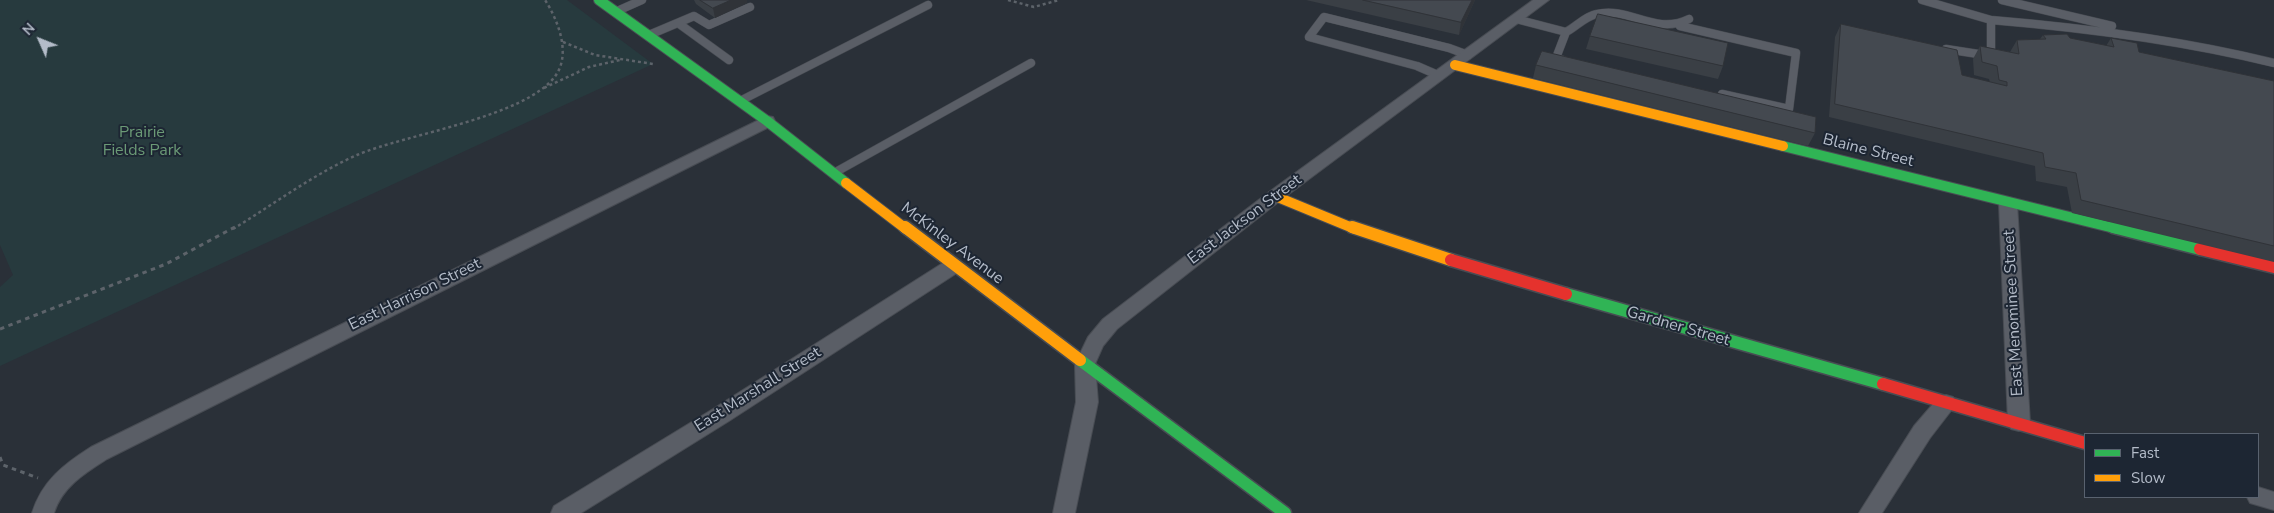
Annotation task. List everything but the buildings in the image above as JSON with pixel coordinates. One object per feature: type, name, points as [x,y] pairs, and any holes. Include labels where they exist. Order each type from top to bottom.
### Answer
[{"type":"street","name":"McKinley Avenue","points":[[599,0],[767,121],[954,266],[1285,513]]},
{"type":"street","name":"East Jackson Street","points":[[1064,513],[1087,402],[1085,364],[1095,342],[1110,324],[1275,196],[1542,0]]},
{"type":"street","name":"Blaine Street","points":[[1462,60],[2008,203],[2274,267]]},
{"type":"street","name":"East Harrison Street","points":[[62,480],[99,453],[116,444],[767,121]]},
{"type":"street","name":"Gardner Street","points":[[1275,196],[1316,216],[1388,241],[1687,331],[2020,423],[2084,443]]},
{"type":"street","name":"East Menominee Street","points":[[2008,203],[2020,423]]},
{"type":"street","name":"East Marshall Street","points":[[562,513],[954,266]]},
{"type":"street","points":[[1870,513],[1922,432],[1946,403]]},
{"type":"street","points":[[43,513],[45,505],[62,480]]},
{"type":"street","points":[[2259,496],[2274,501]]},
{"type":"lane","points":[[615,12],[642,0]]},
{"type":"lane","points":[[1922,0],[1991,20],[2094,28],[2173,40]]},
{"type":"lane","points":[[2002,0],[2274,63]]},
{"type":"lane","points":[[740,101],[928,5]]},
{"type":"lane","points":[[649,35],[694,16],[709,25],[750,7]]},
{"type":"lane","points":[[1516,19],[1566,32],[1573,29],[1590,14],[1604,12],[1669,27],[1680,26],[1796,53],[1790,109],[1712,92]]},
{"type":"lane","points":[[1440,76],[1417,66],[1309,37],[1324,17],[1449,48],[1462,60]]},
{"type":"lane","points":[[1680,26],[1689,19]]},
{"type":"lane","points":[[1942,48],[1991,56],[1991,20]]},
{"type":"lane","points":[[678,23],[729,60]]},
{"type":"lane","points":[[1566,32],[1556,58],[1576,62]]},
{"type":"lane","points":[[834,174],[1031,63]]},
{"type":"path","points":[[541,89],[556,76],[562,53],[562,41],[545,0]]},
{"type":"path","points":[[1008,0],[1023,7],[1044,8],[1059,0]]},
{"type":"path","points":[[562,41],[572,48],[604,57],[654,64]]},
{"type":"path","points":[[0,328],[44,309],[128,282],[191,252],[357,156],[507,107],[589,67],[627,59]]},
{"type":"path","points":[[0,457],[3,465],[62,480]]},
{"type":"green space","name":"Prairie Fields Park","points":[[0,0],[567,0],[653,64],[0,366],[0,287],[13,275],[0,245]]},
{"type":"traffic: fast","points":[[599,0],[767,121],[846,183]]},
{"type":"traffic: fast","points":[[1783,146],[2200,249]]},
{"type":"traffic: fast","points":[[1566,294],[1883,384]]},
{"type":"traffic: fast","points":[[1080,360],[1285,513]]},
{"type":"traffic: slow","points":[[1455,65],[1783,146]]},
{"type":"traffic: slow","points":[[846,183],[1080,360]]},
{"type":"traffic: slow","points":[[1275,196],[1341,224],[1451,260]]},
{"type":"traffic: jam","points":[[2200,249],[2274,267]]},
{"type":"traffic: jam","points":[[1451,260],[1566,294]]},
{"type":"traffic: jam","points":[[1883,384],[2084,443]]}]
